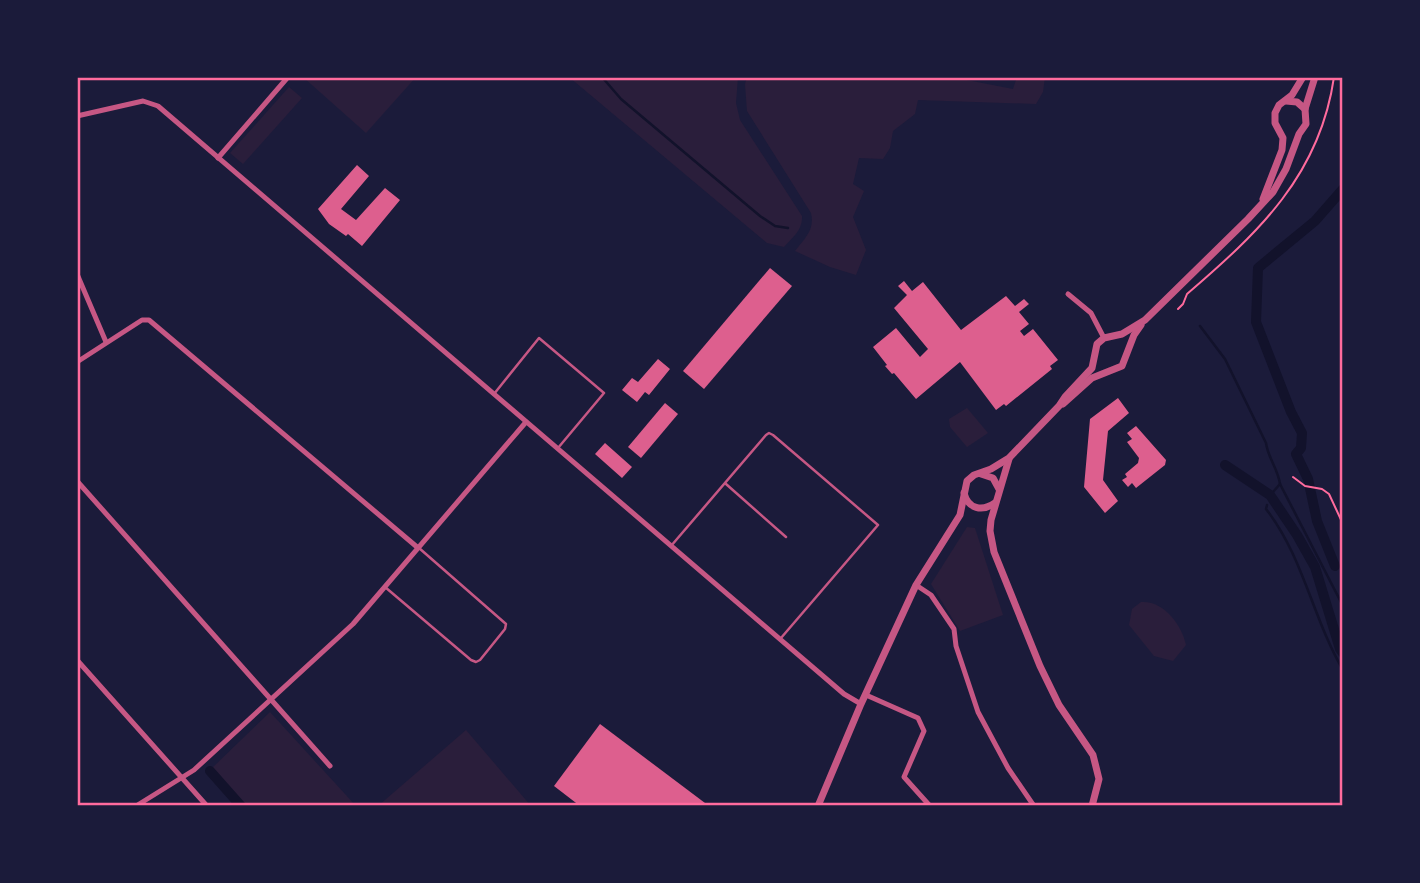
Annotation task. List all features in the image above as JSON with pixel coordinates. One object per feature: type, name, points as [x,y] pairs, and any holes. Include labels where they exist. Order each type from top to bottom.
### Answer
[{"type":"street","points":[[218,158],[288,77]]},
{"type":"street","points":[[1260,206],[1282,150],[1283,138],[1274,119],[1275,113],[1303,77]]},
{"type":"street","points":[[818,806],[916,585],[960,516],[967,481],[1009,458],[1059,406],[1092,378],[1122,366],[1134,335],[1145,320],[1260,206],[1284,173],[1307,119],[1305,109],[1315,77]]},
{"type":"street","points":[[78,114],[143,101],[169,114],[844,694],[861,704]]},
{"type":"street","points":[[1286,101],[1297,102],[1305,109]]},
{"type":"street","points":[[1278,128],[1288,134],[1303,128]]},
{"type":"street","points":[[77,274],[106,342]]},
{"type":"street","points":[[1068,294],[1091,313],[1108,338],[1122,342],[1127,352]]},
{"type":"street","points":[[77,362],[145,320],[417,547]]},
{"type":"street","points":[[1059,406],[1092,368],[1095,347],[1145,320]]},
{"type":"street","points":[[1094,359],[1100,367],[1109,371]]},
{"type":"street","points":[[136,806],[194,770],[354,624],[526,422]]},
{"type":"street","points":[[990,531],[1009,458]]},
{"type":"street","points":[[981,474],[993,478],[999,489]]},
{"type":"street","points":[[77,481],[330,766]]},
{"type":"street","points":[[964,493],[968,503],[977,508],[990,531],[994,552],[1040,666],[1059,705],[1093,755],[1099,779],[1092,806]]},
{"type":"street","points":[[960,516],[977,508],[987,508],[996,501]]},
{"type":"street","points":[[916,585],[930,595],[954,629],[956,646],[978,712],[1008,768],[1034,806]]},
{"type":"street","points":[[77,660],[207,806]]},
{"type":"street","points":[[866,695],[918,718],[923,724],[924,731],[904,777],[930,806]]},
{"type":"lane","points":[[494,394],[539,338],[604,393],[557,449]]},
{"type":"lane","points":[[671,546],[769,433],[878,525],[780,639]]},
{"type":"lane","points":[[725,483],[786,537]]},
{"type":"lane","points":[[384,587],[471,660],[480,660],[506,624],[417,547]]},
{"type":"path","points":[[1178,309],[1183,304]]},
{"type":"path","points":[[1293,477],[1305,486],[1329,494],[1343,524]]},
{"type":"shaded area","points":[[303,77],[416,77],[366,133]]},
{"type":"shaded area","points":[[569,77],[738,77],[736,103],[740,120],[802,216],[796,233],[784,247],[767,243]]},
{"type":"shaded area","points":[[747,77],[967,77],[967,80],[1013,89],[1017,77],[1045,77],[1043,92],[1036,104],[918,100],[915,114],[893,131],[890,148],[883,159],[859,158],[853,184],[864,191],[853,217],[866,250],[856,275],[795,251],[810,229],[811,213],[747,111]]},
{"type":"shaded area","points":[[289,87],[302,98],[243,164],[230,153]]},
{"type":"shaded area","points":[[967,408],[988,433],[967,447],[950,427],[949,419]]},
{"type":"shaded area","points":[[967,527],[975,528],[1003,615],[960,631],[931,584]]},
{"type":"shaded area","points":[[1141,602],[1149,602],[1164,609],[1176,622],[1186,645],[1173,661],[1154,656],[1129,625],[1132,609]]},
{"type":"shaded area","points":[[270,712],[356,806],[242,806],[210,770]]},
{"type":"shaded area","points":[[466,730],[531,806],[378,806]]},
{"type":"building","points":[[357,165],[369,176],[341,209],[356,220],[385,188],[400,200],[362,246],[348,234],[346,236],[329,224],[318,209]]},
{"type":"building","points":[[770,268],[792,286],[704,389],[683,371]]},
{"type":"building","points":[[904,281],[912,291],[923,282],[961,330],[1006,296],[1015,306],[1024,299],[1029,304],[1019,312],[1029,324],[1020,331],[1024,336],[1033,329],[1058,360],[1050,366],[1052,369],[1006,406],[1004,404],[996,410],[960,362],[916,399],[885,366],[887,365],[873,347],[896,328],[920,357],[928,349],[894,308],[907,295],[898,286]]},
{"type":"building","points":[[658,359],[670,369],[649,395],[645,392],[637,402],[622,390],[632,378],[638,382]]},
{"type":"building","points":[[1118,398],[1129,413],[1108,431],[1103,480],[1118,501],[1105,513],[1084,487],[1090,419]]},
{"type":"building","points":[[665,403],[678,414],[641,458],[628,447]]},
{"type":"building","points":[[1136,426],[1166,460],[1165,465],[1136,488],[1132,483],[1128,487],[1122,480],[1138,463],[1139,458],[1127,442],[1132,439],[1127,433]]},
{"type":"building","points":[[605,443],[632,467],[622,478],[595,454]]},
{"type":"building","points":[[600,724],[709,806],[580,806],[554,786]]},
{"type":"waterway","points":[[602,77],[621,99],[760,216],[775,226],[788,228]]},
{"type":"waterway","points":[[1335,566],[1317,521],[1308,479],[1296,454],[1301,448],[1302,433],[1291,412],[1256,322],[1258,268],[1315,221],[1343,189]]},
{"type":"waterway","points":[[1200,326],[1225,359],[1266,443],[1280,484],[1343,606]]},
{"type":"waterway","points":[[1225,465],[1270,495],[1297,535],[1315,567],[1343,653]]},
{"type":"waterway","points":[[1273,492],[1280,484]]},
{"type":"waterway","points":[[1267,505],[1266,509],[1279,527],[1299,567],[1343,670]]},
{"type":"waterway","points":[[210,771],[241,806]]}]
